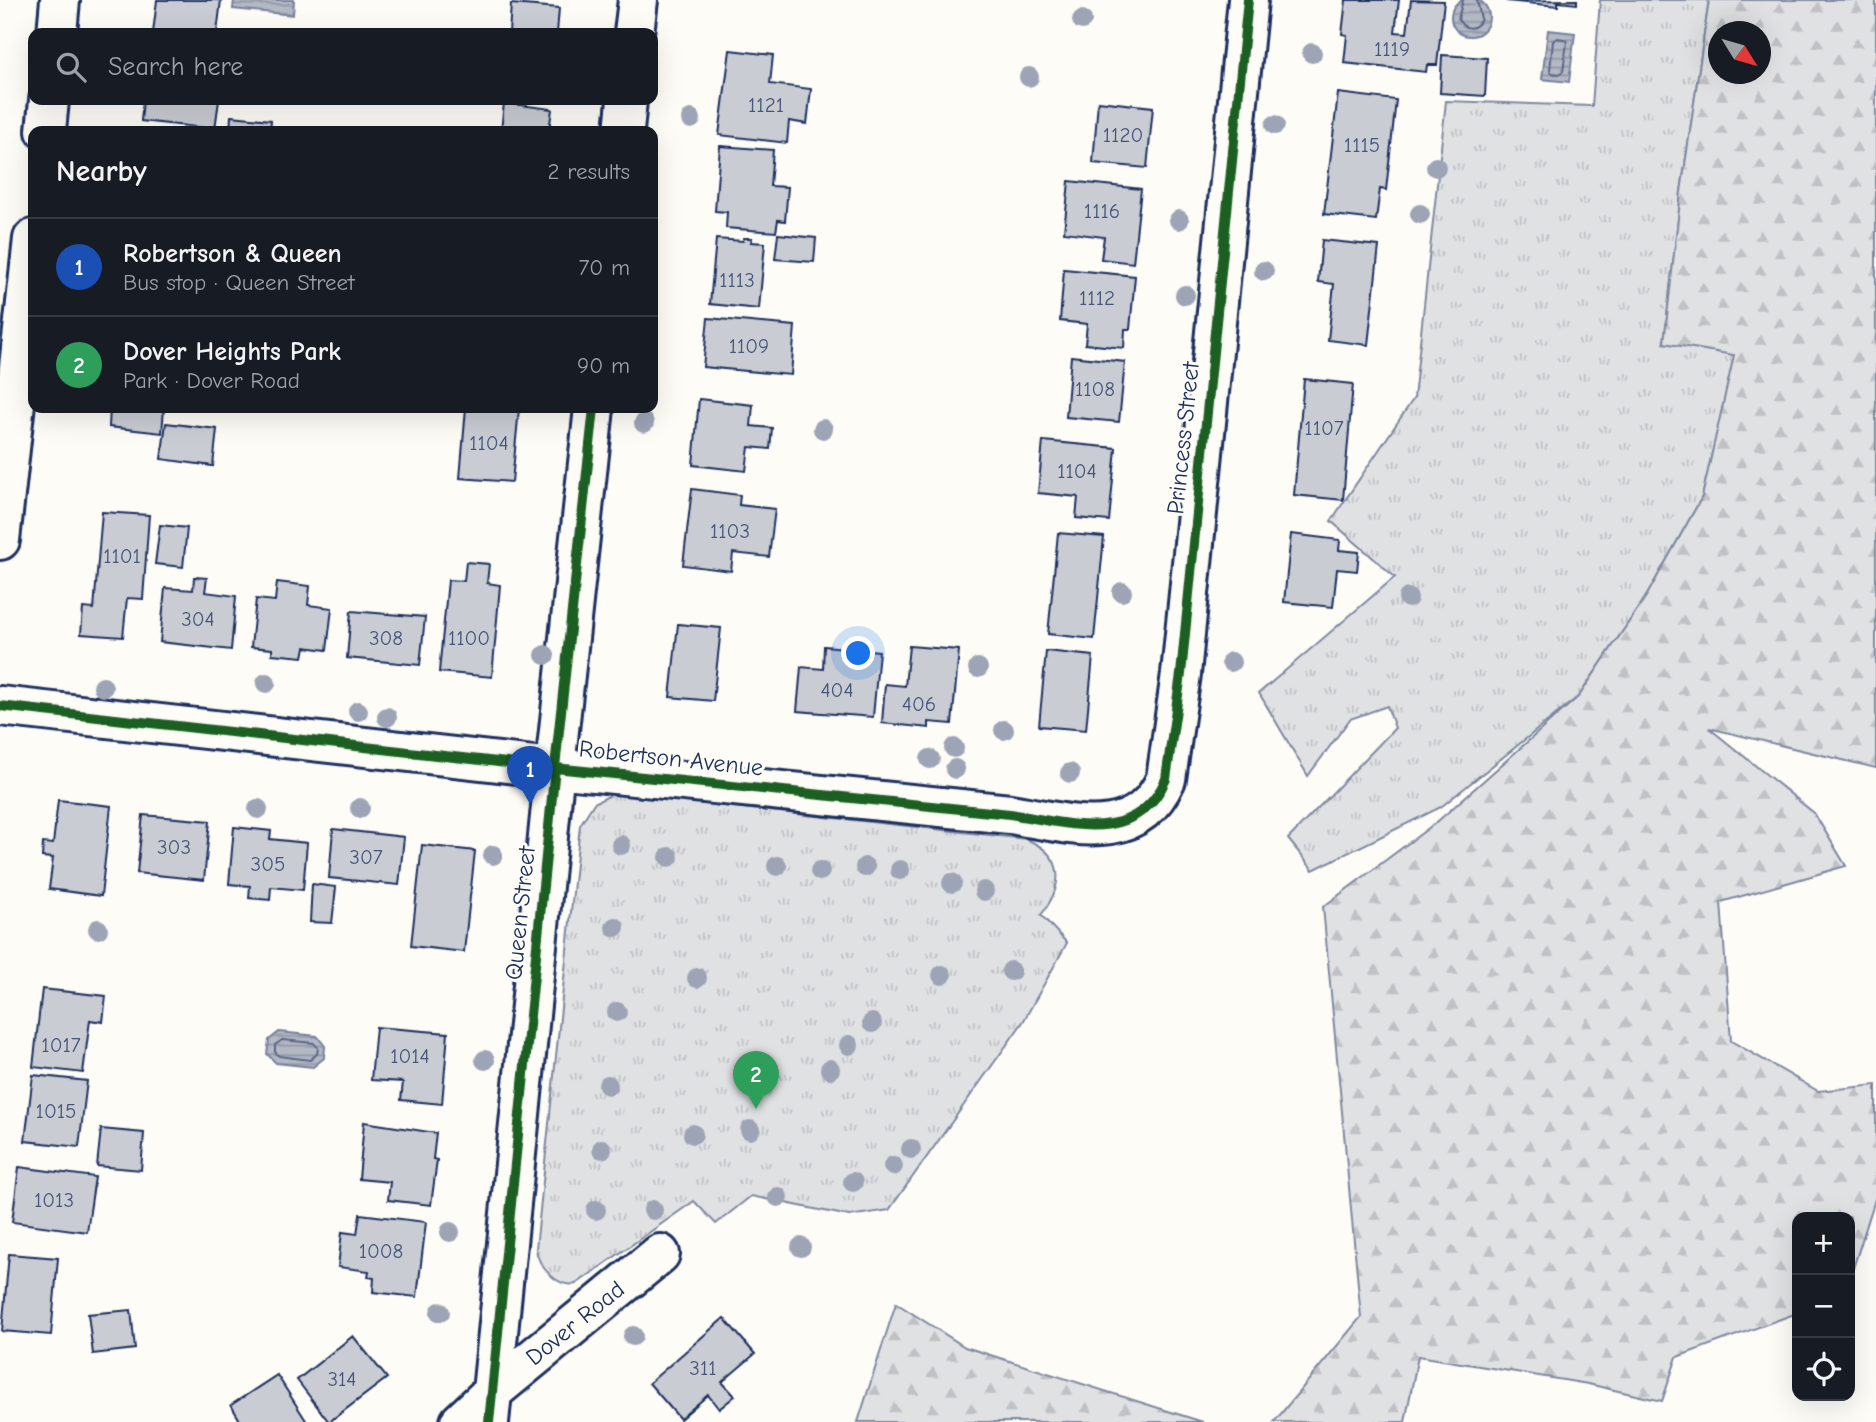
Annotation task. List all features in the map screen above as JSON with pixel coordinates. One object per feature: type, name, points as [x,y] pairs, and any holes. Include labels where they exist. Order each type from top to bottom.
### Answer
[{"type":"street","points":[[57,28],[60,0]]},
{"type":"street","points":[[635,28],[638,0]]},
{"type":"street","name":"Princess Street","points":[[1086,826],[1120,823],[1136,817],[1149,807],[1166,779],[1181,674],[1248,0]]},
{"type":"street","points":[[46,126],[49,105]]},
{"type":"street","points":[[624,126],[627,105]]},
{"type":"street","points":[[0,540],[28,285]]},
{"type":"street","name":"Queen Street","points":[[491,1407],[593,413]]},
{"type":"street","name":"Robertson Avenue","points":[[0,706],[525,765],[1010,814],[1086,826]]},
{"type":"street","name":"Dover Road","points":[[460,1422],[491,1407],[660,1254]]},
{"type":"green space","points":[[1600,0],[1709,0],[1681,192],[1664,343],[1735,355],[1702,497],[1647,595],[1579,696],[1441,807],[1313,870],[1288,839],[1395,728],[1387,706],[1350,719],[1308,776],[1259,693],[1395,577],[1331,521],[1414,398],[1446,101],[1592,106]]},
{"type":"green space","points":[[1709,0],[1876,0],[1876,768],[1709,728],[1814,813],[1846,866],[1721,902],[1731,1041],[1818,1091],[1876,1085],[1876,1196],[1855,1262],[1855,1212],[1792,1212],[1792,1315],[1677,1357],[1662,1401],[1588,1384],[1418,1356],[1405,1422],[1274,1422],[1361,1317],[1323,907],[1438,821],[1579,696],[1647,595],[1702,497],[1734,355],[1664,343],[1681,192]]},
{"type":"green space","points":[[613,794],[1026,839],[1039,846],[1054,863],[1057,882],[1049,904],[1041,915],[1067,943],[1023,1022],[889,1210],[849,1216],[751,1196],[716,1224],[694,1201],[576,1284],[562,1283],[540,1262],[536,1249],[580,825],[594,803]]},
{"type":"green space","points":[[896,1303],[965,1347],[1203,1422],[858,1422]]},
{"type":"water","points":[[234,0],[294,0],[293,15],[233,9]]},
{"type":"water","points":[[1463,0],[1477,0],[1487,10],[1487,24],[1477,34],[1463,34],[1453,24],[1453,10]]},
{"type":"water","points":[[1548,30],[1575,33],[1569,82],[1542,79]]},
{"type":"water","points":[[279,1032],[317,1036],[325,1046],[324,1058],[313,1067],[276,1063],[267,1054],[269,1040]]},
{"type":"building","points":[[157,0],[221,0],[218,28],[154,28]]},
{"type":"building","points":[[1346,0],[1399,0],[1395,32],[1407,33],[1411,0],[1444,1],[1437,65],[1427,65],[1426,72],[1344,63],[1347,35],[1342,34]]},
{"type":"building","points":[[1577,0],[1577,4],[1558,2],[1558,6],[1506,1]]},
{"type":"building","points":[[511,4],[559,8],[557,28],[509,28]]},
{"type":"building","points":[[730,50],[773,55],[770,84],[811,89],[807,124],[789,121],[787,143],[719,135]]},
{"type":"building","points":[[1442,55],[1487,58],[1485,96],[1440,93]]},
{"type":"building","points":[[1338,93],[1396,100],[1386,190],[1380,189],[1376,220],[1324,214]]},
{"type":"building","points":[[1098,101],[1153,107],[1147,168],[1093,163]]},
{"type":"building","points":[[143,105],[218,105],[215,126],[141,121]]},
{"type":"building","points":[[504,105],[552,109],[550,126],[502,126]]},
{"type":"building","points":[[231,116],[271,120],[270,126],[230,126]]},
{"type":"building","points":[[720,146],[773,150],[770,186],[788,187],[785,221],[778,220],[776,232],[726,228],[727,212],[715,211]]},
{"type":"building","points":[[1069,181],[1141,189],[1133,263],[1101,259],[1104,237],[1064,232]]},
{"type":"building","points":[[778,234],[816,238],[814,262],[775,259]]},
{"type":"building","points":[[744,238],[752,238],[751,242],[765,243],[759,309],[710,304],[716,239],[743,241]]},
{"type":"building","points":[[1322,240],[1379,246],[1368,345],[1328,340],[1334,284],[1318,282]]},
{"type":"building","points":[[1064,269],[1135,276],[1130,329],[1125,329],[1124,348],[1085,344],[1087,324],[1060,321]]},
{"type":"building","points":[[708,318],[795,326],[791,375],[703,367]]},
{"type":"building","points":[[1071,356],[1125,362],[1119,422],[1066,417]]},
{"type":"building","points":[[1304,379],[1353,384],[1343,500],[1294,495]]},
{"type":"building","points":[[699,399],[753,405],[751,426],[772,428],[770,449],[749,447],[746,471],[693,465]]},
{"type":"building","points":[[110,413],[164,413],[162,433],[109,427]]},
{"type":"building","points":[[466,413],[519,413],[512,482],[460,478]]},
{"type":"building","points":[[166,423],[217,429],[213,466],[161,459]]},
{"type":"building","points":[[1043,441],[1116,448],[1109,521],[1076,518],[1078,497],[1038,493]]},
{"type":"building","points":[[692,489],[740,495],[739,505],[775,509],[769,557],[733,553],[731,571],[683,565]]},
{"type":"building","points":[[102,512],[149,515],[143,599],[127,598],[123,637],[81,634],[83,608],[94,609]]},
{"type":"building","points":[[160,525],[187,528],[183,567],[155,564]]},
{"type":"building","points":[[1058,533],[1104,537],[1094,639],[1048,634]]},
{"type":"building","points":[[1291,534],[1340,540],[1339,550],[1359,552],[1357,571],[1337,569],[1333,607],[1284,602]]},
{"type":"building","points":[[466,562],[489,564],[487,583],[500,585],[492,677],[439,672],[448,580],[464,581]]},
{"type":"building","points":[[194,577],[207,578],[205,592],[236,596],[231,650],[160,642],[165,588],[193,590]]},
{"type":"building","points":[[277,582],[310,586],[308,605],[332,608],[327,650],[305,647],[303,657],[272,654],[272,649],[251,647],[256,599],[275,601]]},
{"type":"building","points":[[351,611],[425,617],[420,665],[347,658]]},
{"type":"building","points":[[678,624],[721,628],[713,701],[670,697]]},
{"type":"building","points":[[824,646],[879,651],[873,717],[797,711],[801,667],[823,669]]},
{"type":"building","points":[[909,646],[959,650],[952,724],[929,722],[929,728],[882,723],[885,684],[905,686]]},
{"type":"building","points":[[1046,651],[1093,656],[1086,730],[1039,726]]},
{"type":"building","points":[[58,800],[111,806],[101,896],[49,889],[53,858],[42,857],[43,843],[53,844]]},
{"type":"building","points":[[143,815],[210,821],[204,880],[137,873]]},
{"type":"building","points":[[234,827],[271,831],[270,839],[307,843],[303,890],[271,887],[270,900],[249,898],[250,886],[229,884]]},
{"type":"building","points":[[333,829],[404,837],[399,885],[329,878]]},
{"type":"building","points":[[422,845],[475,851],[464,952],[411,946]]},
{"type":"building","points":[[312,884],[336,887],[332,923],[310,922]]},
{"type":"building","points":[[42,989],[106,996],[103,1022],[90,1020],[83,1073],[33,1067]]},
{"type":"building","points":[[376,1027],[448,1033],[442,1104],[401,1100],[403,1082],[371,1080]]},
{"type":"building","points":[[33,1075],[87,1081],[79,1147],[25,1141]]},
{"type":"building","points":[[364,1122],[436,1133],[433,1159],[437,1160],[431,1205],[388,1200],[390,1182],[359,1179]]},
{"type":"building","points":[[101,1129],[144,1133],[141,1170],[97,1166]]},
{"type":"building","points":[[19,1167],[95,1177],[87,1232],[12,1222]]},
{"type":"building","points":[[360,1214],[426,1222],[417,1297],[373,1292],[374,1278],[368,1277],[369,1271],[338,1267],[342,1232],[357,1234]]},
{"type":"building","points":[[9,1254],[58,1258],[51,1335],[2,1331]]},
{"type":"building","points":[[131,1310],[135,1349],[93,1354],[88,1314]]},
{"type":"building","points":[[724,1318],[755,1354],[722,1382],[735,1396],[719,1409],[708,1395],[680,1419],[649,1383]]},
{"type":"building","points":[[353,1336],[387,1378],[329,1422],[297,1380]]},
{"type":"building","points":[[277,1375],[307,1422],[241,1422],[231,1405]]},
{"type":"cycle path","points":[[0,706],[525,765],[1010,814],[1077,825],[1119,822],[1137,814],[1153,800],[1166,779],[1181,674],[1248,0]]},
{"type":"cycle path","points":[[489,1422],[593,413]]},
{"type":"place","name":"Robertson & Queen","points":[[530,804]]},
{"type":"place","name":"Dover Heights Park","points":[[756,1109]]}]
